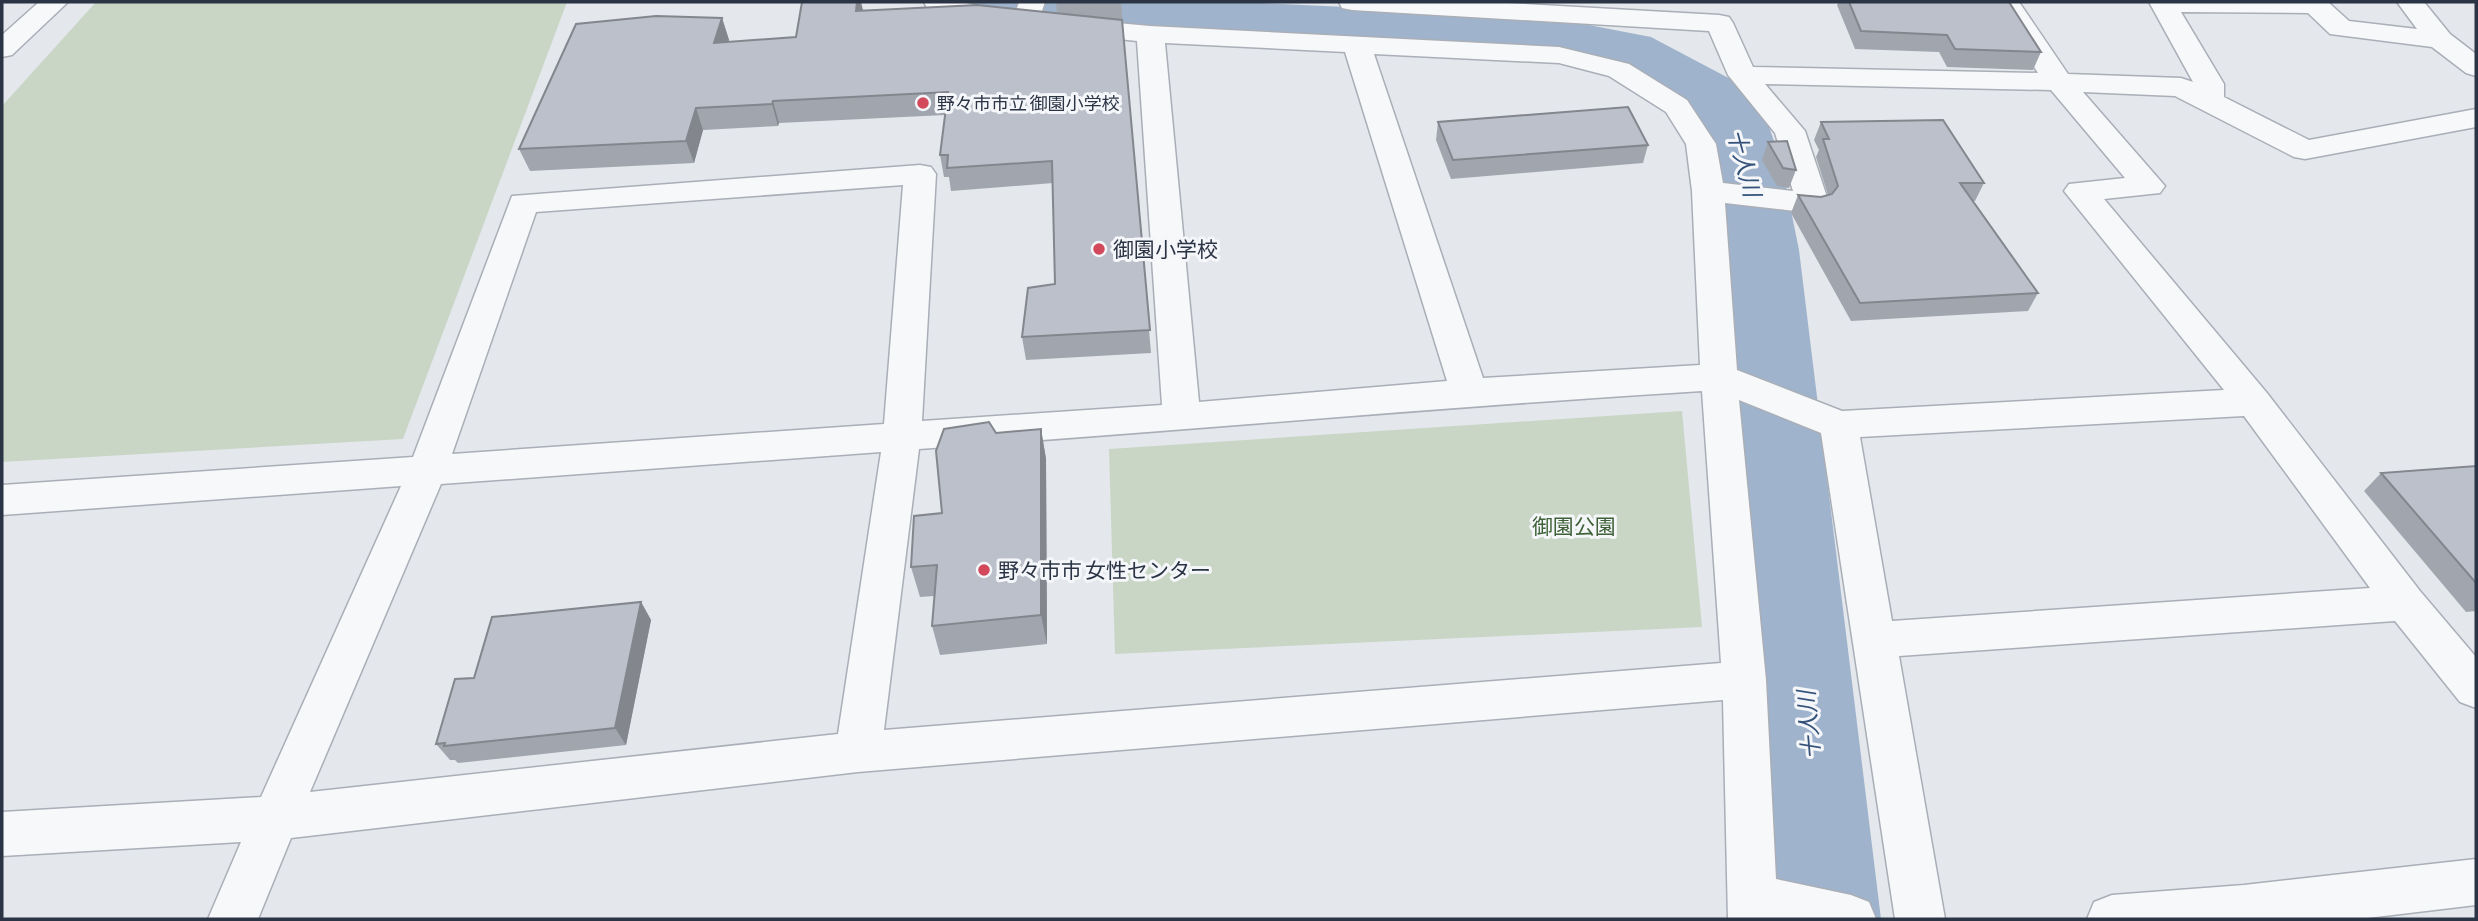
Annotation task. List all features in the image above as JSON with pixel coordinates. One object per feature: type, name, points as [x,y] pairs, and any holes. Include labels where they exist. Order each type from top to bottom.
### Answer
[{"type":"street","points":[[2,48],[55,2]]},
{"type":"street","points":[[937,2],[976,16],[1029,13],[1150,34],[1559,55],[1619,70],[1677,106],[1701,144],[1717,192],[1731,383],[1744,680],[1763,907],[1851,919]]},
{"type":"street","points":[[1352,2],[1716,12],[1742,75],[1790,131],[1813,204],[1717,192]]},
{"type":"street","points":[[2006,2],[2059,82],[2149,186],[2080,191],[2254,402],[2405,603],[2476,689]]},
{"type":"street","points":[[2410,2],[2441,40],[2476,67]]},
{"type":"street","points":[[2209,101],[2209,84],[2163,3],[2311,3],[2328,14],[2340,28],[2441,40]]},
{"type":"street","points":[[1150,34],[1182,417]]},
{"type":"street","points":[[1357,45],[1469,392]]},
{"type":"street","points":[[1742,75],[2181,87],[2305,150],[2476,118]]},
{"type":"street","points":[[233,919],[427,471],[523,203],[920,174],[902,436],[858,752]]},
{"type":"street","points":[[2,500],[1182,417],[1469,392],[1731,383],[1828,421],[2254,402]]},
{"type":"street","points":[[1828,421],[1874,640],[1920,919]]},
{"type":"street","points":[[1874,640],[2405,603]]},
{"type":"street","points":[[2,834],[275,818],[858,752],[1744,680]]},
{"type":"street","points":[[2112,919],[2247,914],[2476,882]]},
{"type":"green space","points":[[96,2],[567,2],[403,439],[2,462],[2,106]]},
{"type":"green space","name":"御園公園","points":[[1682,411],[1702,627],[1115,654],[1109,449]]},
{"type":"building","name":"御園小学校","points":[[802,2],[857,2],[856,11],[977,5],[1122,20],[1150,330],[1022,337],[1028,288],[1055,284],[1052,161],[947,168],[948,155],[940,155],[948,92],[773,101],[772,104],[696,108],[686,141],[519,149],[576,24],[656,16],[722,18],[714,43],[796,37]]},
{"type":"building","points":[[1849,2],[2009,2],[2041,52],[1955,49],[1947,35],[1861,31]]},
{"type":"building","points":[[1628,107],[1648,145],[1453,160],[1438,122]]},
{"type":"building","points":[[1943,120],[1984,183],[1960,183],[2038,293],[1860,303],[1798,195],[1821,197],[1832,194],[1838,186],[1823,139],[1829,139],[1821,122]]},
{"type":"building","points":[[1787,141],[1796,170],[1783,168],[1768,142]]},
{"type":"building","name":"野々市市 女性センター","points":[[989,422],[996,433],[1041,429],[1041,615],[932,626],[937,565],[911,567],[914,516],[942,513],[936,451],[944,429]]},
{"type":"building","points":[[2476,466],[2476,583],[2381,473]]},
{"type":"building","points":[[641,602],[615,728],[444,746],[445,743],[436,744],[455,679],[474,678],[492,617]]},
{"type":"waterway","name":"十人川","points":[[1001,2],[1023,9],[1542,34],[1630,50],[1716,96],[1736,124],[1748,161],[1764,250],[1828,919]]},
{"type":"place","name":"野々市市立 御園小学校","points":[[923,103]]},
{"type":"place","name":"御園小学校","points":[[1099,249]]},
{"type":"place","name":"野々市市 女性センター","points":[[984,570]]}]
